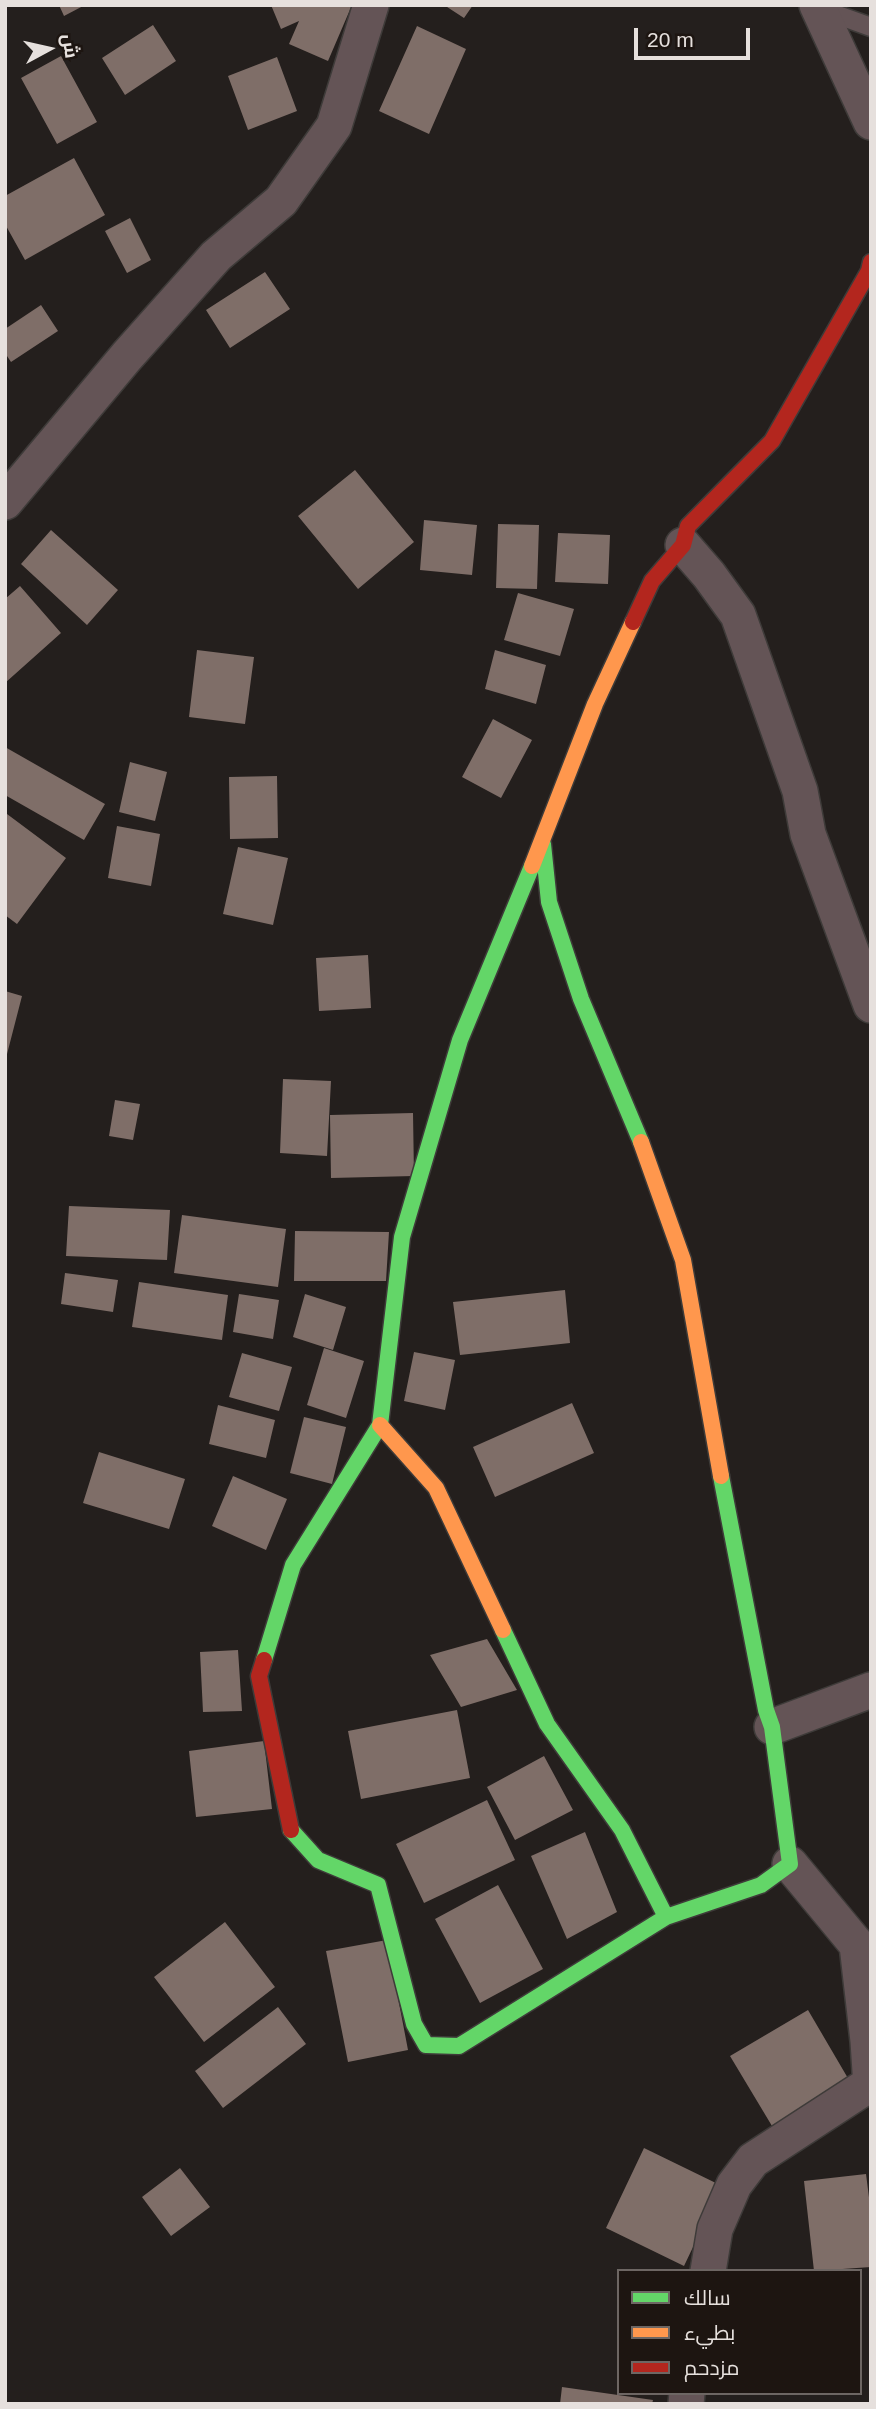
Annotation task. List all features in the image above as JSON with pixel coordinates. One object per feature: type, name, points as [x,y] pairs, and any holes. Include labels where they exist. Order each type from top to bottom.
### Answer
[{"type":"street","points":[[5,502],[127,356],[216,256],[281,201],[334,126],[371,5]]},
{"type":"street","points":[[817,6],[871,122]]},
{"type":"street","points":[[790,1864],[761,1885],[666,1917],[458,2046],[426,2045],[414,2024],[378,1885],[318,1860],[292,1833],[259,1676],[293,1565],[380,1425],[402,1237],[460,1040],[543,839],[594,704],[652,581],[683,545],[688,526],[772,441],[829,344],[869,271],[871,262]]},
{"type":"street","points":[[683,545],[738,615],[800,791],[808,834],[871,1005]]},
{"type":"street","points":[[543,839],[549,902],[581,999],[635,1124],[683,1260],[710,1418],[766,1710],[772,1727],[790,1864],[864,1945],[870,2085],[753,2160],[734,2185],[715,2229],[708,2269]]},
{"type":"street","points":[[380,1425],[436,1488],[547,1724],[622,1830],[666,1917]]},
{"type":"street","points":[[772,1727],[871,1690]]},
{"type":"lane","points":[[817,6],[871,27]]},
{"type":"building","points":[[59,5],[85,5],[64,16]]},
{"type":"building","points":[[271,5],[352,5],[328,61],[289,44],[299,21],[281,29]]},
{"type":"building","points":[[444,5],[473,5],[464,18]]},
{"type":"building","points":[[153,25],[176,61],[125,95],[102,58]]},
{"type":"building","points":[[417,26],[466,49],[429,134],[379,111]]},
{"type":"building","points":[[61,56],[97,122],[57,144],[21,78]]},
{"type":"building","points":[[277,57],[297,111],[248,130],[228,76]]},
{"type":"building","points":[[74,158],[105,215],[25,260],[5,224],[5,196]]},
{"type":"building","points":[[130,218],[151,260],[127,273],[105,231]]},
{"type":"building","points":[[265,272],[290,309],[230,348],[206,310]]},
{"type":"building","points":[[41,305],[58,331],[11,362],[5,353],[5,329]]},
{"type":"building","points":[[355,470],[414,542],[358,589],[298,516]]},
{"type":"building","points":[[424,520],[477,525],[472,575],[420,570]]},
{"type":"building","points":[[498,524],[539,525],[537,589],[496,588]]},
{"type":"building","points":[[51,530],[118,590],[87,625],[21,564]]},
{"type":"building","points":[[558,533],[610,535],[608,584],[555,582]]},
{"type":"building","points":[[20,586],[61,633],[5,683],[5,599]]},
{"type":"building","points":[[518,593],[574,609],[560,656],[504,640]]},
{"type":"building","points":[[197,650],[254,657],[245,724],[189,717]]},
{"type":"building","points":[[495,650],[546,665],[536,704],[485,689]]},
{"type":"building","points":[[493,719],[532,740],[501,798],[462,777]]},
{"type":"building","points":[[5,747],[105,804],[84,840],[5,795]]},
{"type":"building","points":[[130,762],[167,772],[155,821],[119,812]]},
{"type":"building","points":[[277,776],[278,838],[230,839],[229,777]]},
{"type":"building","points":[[7,814],[66,858],[17,924],[5,915]]},
{"type":"building","points":[[117,826],[160,834],[151,886],[108,878]]},
{"type":"building","points":[[238,847],[288,858],[273,925],[223,914]]},
{"type":"building","points":[[368,955],[371,1008],[319,1011],[316,958]]},
{"type":"building","points":[[5,991],[22,996],[6,1058],[5,1057]]},
{"type":"building","points":[[283,1079],[331,1081],[327,1156],[280,1153]]},
{"type":"building","points":[[115,1100],[140,1104],[133,1140],[109,1136]]},
{"type":"building","points":[[413,1113],[414,1176],[331,1178],[330,1115]]},
{"type":"building","points":[[69,1206],[170,1210],[167,1260],[66,1256]]},
{"type":"building","points":[[182,1215],[286,1229],[278,1287],[174,1273]]},
{"type":"building","points":[[295,1231],[389,1232],[386,1281],[294,1281]]},
{"type":"building","points":[[65,1273],[118,1280],[113,1312],[61,1304]]},
{"type":"building","points":[[139,1282],[228,1295],[222,1340],[132,1327]]},
{"type":"building","points":[[565,1290],[570,1343],[460,1355],[453,1302]]},
{"type":"building","points":[[239,1294],[279,1300],[273,1339],[233,1332]]},
{"type":"building","points":[[305,1294],[346,1307],[333,1350],[293,1337]]},
{"type":"building","points":[[324,1348],[364,1361],[346,1418],[307,1405]]},
{"type":"building","points":[[414,1352],[455,1360],[445,1410],[404,1401]]},
{"type":"building","points":[[242,1353],[292,1367],[279,1411],[229,1397]]},
{"type":"building","points":[[572,1403],[594,1453],[495,1497],[473,1447]]},
{"type":"building","points":[[218,1405],[275,1420],[266,1458],[209,1444]]},
{"type":"building","points":[[304,1417],[346,1427],[332,1484],[290,1473]]},
{"type":"building","points":[[99,1452],[185,1479],[169,1529],[83,1503]]},
{"type":"building","points":[[233,1476],[287,1499],[266,1550],[212,1526]]},
{"type":"building","points":[[487,1639],[517,1690],[461,1707],[430,1655]]},
{"type":"building","points":[[238,1650],[242,1711],[203,1712],[200,1652]]},
{"type":"building","points":[[457,1710],[470,1778],[361,1799],[348,1731]]},
{"type":"building","points":[[264,1741],[272,1809],[196,1817],[189,1751]]},
{"type":"building","points":[[544,1756],[573,1810],[515,1840],[487,1787]]},
{"type":"building","points":[[487,1800],[515,1860],[424,1903],[396,1844]]},
{"type":"building","points":[[585,1832],[617,1912],[567,1939],[531,1856]]},
{"type":"building","points":[[498,1885],[543,1969],[480,2003],[435,1919]]},
{"type":"building","points":[[225,1922],[275,1987],[204,2042],[154,1977]]},
{"type":"building","points":[[387,1940],[408,2050],[348,2062],[326,1951]]},
{"type":"building","points":[[278,2007],[306,2044],[223,2108],[195,2071]]},
{"type":"building","points":[[808,2010],[849,2080],[772,2126],[730,2056]]},
{"type":"building","points":[[644,2148],[722,2186],[684,2266],[606,2228]]},
{"type":"building","points":[[180,2168],[210,2207],[171,2236],[142,2197]]},
{"type":"building","points":[[866,2174],[871,2213],[871,2267],[814,2269],[804,2181]]},
{"type":"building","points":[[562,2387],[653,2400],[652,2404],[560,2404]]},
{"type":"traffic: fast","points":[[543,844],[549,902],[581,999],[641,1142]]},
{"type":"traffic: fast","points":[[264,1660],[293,1565],[380,1425],[402,1237],[460,1040],[532,866]]},
{"type":"traffic: fast","points":[[503,1630],[547,1724],[622,1830],[666,1917],[761,1885],[790,1864],[772,1727],[766,1710],[721,1476]]},
{"type":"traffic: fast","points":[[291,1830],[318,1860],[378,1885],[414,2024],[426,2045],[459,2046],[666,1917]]},
{"type":"traffic: slow","points":[[532,866],[595,704],[633,622]]},
{"type":"traffic: slow","points":[[641,1142],[683,1260],[721,1476]]},
{"type":"traffic: slow","points":[[380,1425],[436,1488],[503,1630]]},
{"type":"traffic: jam","points":[[633,622],[652,581],[683,545],[688,526],[772,441],[869,271],[871,262]]},
{"type":"traffic: jam","points":[[264,1660],[259,1676],[291,1830]]}]
